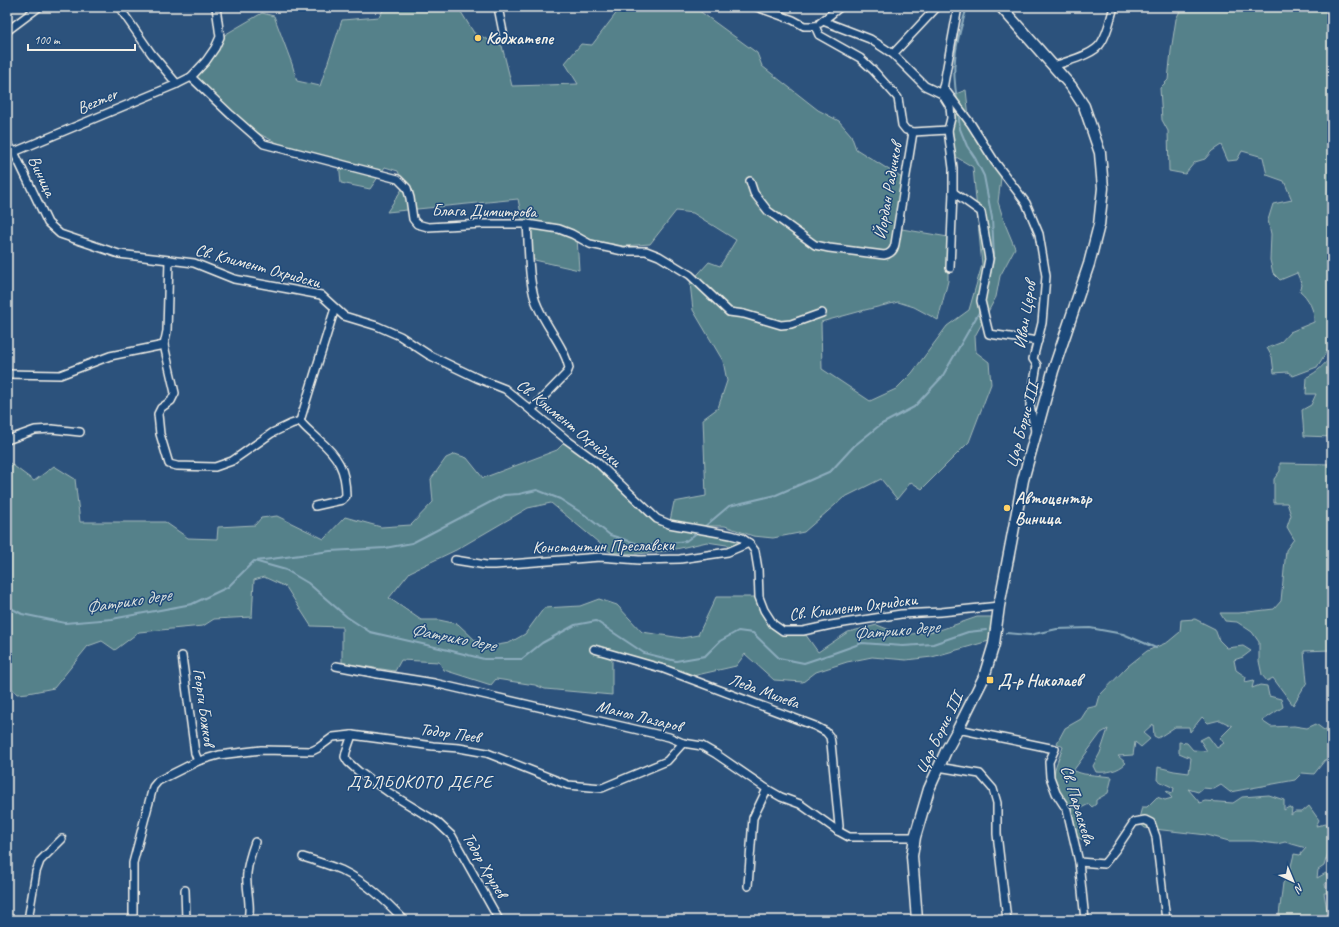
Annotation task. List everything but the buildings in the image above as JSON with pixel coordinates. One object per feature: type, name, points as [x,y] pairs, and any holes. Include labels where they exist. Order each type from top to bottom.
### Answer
[{"type":"street","points":[[7,31],[39,7]]},
{"type":"street","points":[[119,7],[152,53],[177,84]]},
{"type":"street","points":[[191,77],[206,61],[215,48],[220,37],[216,7]]},
{"type":"street","points":[[498,7],[504,36]]},
{"type":"street","points":[[757,7],[793,20],[804,26],[815,26],[840,7]]},
{"type":"street","points":[[892,54],[937,7]]},
{"type":"street","points":[[950,268],[953,168],[948,130],[951,118],[950,107],[943,90],[958,7]]},
{"type":"street","name":"Цар Борис III","points":[[917,920],[912,856],[915,837],[929,789],[938,767],[984,677],[994,644],[999,606],[1023,480],[1053,372],[1089,264],[1099,225],[1103,188],[1100,153],[1084,106],[1071,86],[1001,7]]},
{"type":"street","points":[[1054,66],[1093,51],[1101,44],[1114,7]]},
{"type":"street","points":[[823,21],[870,39],[892,54],[925,86],[943,90]]},
{"type":"street","points":[[815,26],[819,35],[860,58],[898,98],[902,126],[906,130],[913,132],[948,130]]},
{"type":"street","name":"Bezmer","points":[[14,152],[191,77]]},
{"type":"street","name":"Блага Димитрова","points":[[191,77],[264,144],[398,180],[407,188],[413,219],[417,224],[428,227],[483,224],[527,224],[559,229],[590,244],[623,251],[646,251],[659,256],[669,264],[690,275],[729,312],[744,314],[781,324],[791,324],[822,313]]},
{"type":"street","name":"Иван Церов","points":[[943,90],[971,124],[995,162],[1026,203],[1039,234],[1046,276],[1042,323],[1033,359],[1037,365],[1030,405],[1036,432]]},
{"type":"street","name":"Йордан Радичков","points":[[750,181],[754,193],[768,211],[815,245],[884,255],[888,254],[893,250],[895,244],[913,132]]},
{"type":"street","name":"Виница","points":[[7,143],[14,152],[48,223]]},
{"type":"street","points":[[953,192],[982,212],[989,259],[981,301],[989,334],[1038,341]]},
{"type":"street","name":"Св. Климент Охридски","points":[[48,223],[60,234],[119,254],[194,263],[234,279],[321,295],[344,316],[377,326],[400,336],[429,355],[477,378],[505,389],[567,440],[597,462],[657,519],[669,524],[731,535],[742,538],[749,543],[755,551],[758,569],[759,597],[764,610],[773,624],[783,631],[803,631],[901,614],[941,612],[999,606]]},
{"type":"street","points":[[527,224],[532,293],[570,368],[567,373],[531,410]]},
{"type":"street","points":[[169,260],[167,331],[164,345],[175,393],[171,401],[162,408],[158,414],[160,434],[169,464],[177,466],[215,468],[232,461],[272,434],[300,421]]},
{"type":"street","points":[[300,421],[335,308]]},
{"type":"street","points":[[7,374],[60,375],[110,356],[164,345]]},
{"type":"street","points":[[300,421],[304,427],[320,440],[338,461],[343,470],[345,480],[345,499],[315,506]]},
{"type":"street","points":[[7,440],[35,430],[52,429],[80,432]]},
{"type":"street","name":"Константин Преславски","points":[[455,560],[495,565],[600,557],[639,560],[680,559],[728,552],[749,543]]},
{"type":"street","name":"Леда Милева","points":[[594,649],[664,669],[760,704],[815,726],[826,732],[830,737],[831,743],[839,826],[838,831]]},
{"type":"street","name":"Георги Божков","points":[[182,656],[195,753],[198,761]]},
{"type":"street","name":"Манол Лазаров","points":[[336,666],[434,683],[669,737],[684,743],[702,746],[767,789],[781,797],[800,804],[838,831],[849,836],[915,837]]},
{"type":"street","name":"Св. Параскева","points":[[958,729],[1055,749],[1049,762],[1050,777],[1056,793],[1067,810],[1079,862],[1085,920]]},
{"type":"street","name":"Тодор Пеев","points":[[133,920],[133,863],[153,787],[158,781],[198,761],[219,756],[261,750],[312,751],[333,737],[352,734],[433,746],[459,748],[487,754],[568,785],[602,788],[667,761],[684,743]]},
{"type":"street","name":"Тодор Хрулев","points":[[352,734],[345,757],[348,762],[388,792],[437,822],[452,836],[499,920]]},
{"type":"street","points":[[938,767],[980,774],[993,789],[997,804],[997,834],[1007,920]]},
{"type":"street","points":[[748,886],[753,818],[767,789]]},
{"type":"street","points":[[1079,862],[1104,864],[1134,822],[1145,820],[1151,823],[1156,837],[1166,920]]},
{"type":"street","points":[[28,920],[36,872],[40,861],[62,839]]},
{"type":"street","points":[[247,920],[250,913],[246,874],[255,842]]},
{"type":"street","points":[[303,857],[341,870],[364,883],[381,896],[404,920]]},
{"type":"street","points":[[185,890],[186,920]]},
{"type":"green space","points":[[385,7],[458,7],[474,33],[502,46],[512,86],[578,84],[565,63],[581,44],[592,45],[621,7],[694,7],[757,53],[762,66],[818,110],[839,121],[851,135],[856,149],[902,178],[896,228],[948,237],[948,281],[938,320],[914,307],[898,302],[821,322],[822,369],[870,401],[896,389],[912,373],[947,326],[969,310],[982,265],[973,167],[951,154],[948,97],[966,90],[969,117],[975,138],[1002,170],[998,202],[1015,248],[1000,276],[996,297],[975,336],[976,352],[989,362],[991,384],[969,442],[922,489],[911,482],[897,499],[881,479],[843,498],[804,532],[773,538],[753,536],[725,526],[690,526],[670,521],[674,502],[706,496],[703,419],[718,408],[727,381],[723,361],[693,310],[690,283],[709,262],[720,266],[736,240],[693,213],[676,211],[650,244],[623,246],[577,238],[579,270],[530,259],[518,199],[387,212],[404,186],[398,171],[385,167],[370,189],[341,183],[339,162],[295,152],[244,126],[194,81],[198,66],[226,34],[262,13],[274,16],[297,81],[320,86],[342,20],[379,17]]},
{"type":"green space","points":[[1182,7],[1332,7],[1332,343],[1317,367],[1293,376],[1288,372],[1274,373],[1272,357],[1267,348],[1280,343],[1290,332],[1314,322],[1310,305],[1306,297],[1300,291],[1302,285],[1297,273],[1280,280],[1273,273],[1270,260],[1271,234],[1268,220],[1273,204],[1292,200],[1284,181],[1267,175],[1263,157],[1242,151],[1237,160],[1228,161],[1221,145],[1212,151],[1205,159],[1195,162],[1185,174],[1169,171],[1168,131],[1162,120],[1160,88],[1168,80],[1176,19]]},
{"type":"green space","points":[[1332,356],[1332,437],[1304,436],[1302,410],[1311,405],[1316,394],[1306,394],[1307,377],[1318,370]]},
{"type":"green space","points":[[567,440],[657,519],[742,538],[733,546],[707,542],[667,551],[637,554],[610,552],[551,503],[528,508],[456,550],[410,572],[389,598],[421,620],[439,620],[458,624],[476,641],[492,646],[509,643],[525,634],[544,608],[580,606],[599,599],[617,605],[642,632],[682,638],[698,635],[716,597],[759,597],[764,610],[783,631],[803,631],[818,652],[848,632],[877,625],[903,635],[937,631],[977,617],[992,617],[989,641],[932,657],[906,660],[872,657],[847,662],[816,672],[803,682],[774,680],[745,654],[736,666],[684,678],[612,655],[612,695],[545,689],[535,685],[496,679],[491,685],[444,670],[439,662],[401,660],[395,671],[342,663],[342,627],[311,626],[286,587],[264,577],[254,580],[252,617],[214,619],[203,626],[139,632],[115,650],[102,641],[88,646],[54,688],[17,694],[7,683],[7,461],[34,481],[54,466],[75,479],[80,522],[165,522],[188,538],[217,539],[218,527],[255,525],[261,518],[277,516],[324,539],[345,517],[381,527],[411,525],[433,502],[431,479],[446,458],[455,454],[467,458],[483,478],[557,450]]},
{"type":"green space","points":[[1280,463],[1332,464],[1332,672],[1329,668],[1331,650],[1304,651],[1307,682],[1293,705],[1273,678],[1267,681],[1262,675],[1259,661],[1259,642],[1252,632],[1237,622],[1225,621],[1220,613],[1239,613],[1274,609],[1281,601],[1286,550],[1294,539],[1287,527],[1291,515],[1287,503],[1274,503],[1274,479],[1280,471]]},
{"type":"green space","points":[[1195,619],[1215,629],[1219,640],[1227,648],[1243,646],[1251,651],[1243,657],[1234,660],[1236,670],[1246,677],[1245,682],[1254,680],[1252,688],[1260,685],[1267,686],[1269,696],[1281,699],[1283,707],[1262,721],[1271,727],[1294,726],[1307,728],[1316,724],[1324,730],[1332,726],[1332,759],[1325,760],[1314,774],[1302,773],[1295,780],[1230,792],[1221,785],[1214,789],[1203,788],[1198,792],[1188,789],[1200,803],[1205,801],[1233,803],[1242,797],[1269,795],[1284,800],[1284,810],[1289,807],[1292,809],[1291,815],[1295,812],[1302,812],[1309,806],[1319,820],[1316,826],[1326,824],[1331,827],[1331,841],[1324,866],[1318,870],[1317,878],[1326,873],[1328,879],[1325,884],[1327,893],[1324,893],[1328,915],[1332,913],[1332,920],[1276,920],[1279,915],[1283,883],[1288,878],[1294,854],[1300,855],[1306,848],[1285,842],[1277,844],[1254,841],[1229,841],[1207,835],[1145,828],[1138,822],[1142,807],[1147,807],[1157,797],[1165,800],[1172,798],[1166,791],[1173,793],[1174,788],[1157,780],[1158,767],[1189,773],[1191,758],[1179,753],[1179,742],[1187,743],[1193,750],[1207,751],[1200,740],[1208,736],[1217,748],[1224,743],[1220,738],[1232,726],[1220,720],[1208,723],[1202,717],[1190,732],[1189,727],[1175,727],[1158,738],[1154,736],[1153,724],[1143,733],[1150,739],[1141,747],[1135,742],[1133,755],[1118,756],[1126,763],[1123,766],[1112,771],[1096,772],[1093,766],[1100,753],[1108,729],[1101,733],[1073,771],[1084,774],[1112,777],[1108,793],[1096,800],[1096,804],[1092,807],[1089,804],[1079,809],[1085,824],[1085,841],[1077,837],[1073,813],[1058,791],[1054,777],[1056,765],[1063,747],[1057,743],[1065,728],[1081,719],[1088,708],[1097,706],[1100,695],[1128,666],[1147,651],[1168,642],[1180,632],[1181,620]]},
{"type":"waterway","points":[[957,100],[954,64],[967,7]]},
{"type":"waterway","points":[[958,110],[960,129],[967,146],[984,176],[992,218],[994,257],[985,296]]},
{"type":"waterway","points":[[703,528],[729,506],[776,495],[831,471],[854,446],[880,425],[914,407],[942,377],[981,309]]},
{"type":"waterway","points":[[256,561],[330,551],[385,548],[412,543],[504,495],[519,494],[537,490],[560,499],[585,515],[610,535],[645,546],[686,541],[698,532]]},
{"type":"waterway","name":"Фатрико дере","points":[[7,606],[22,614],[65,623],[112,619],[192,604],[228,587],[254,561],[286,570],[308,583],[347,617],[370,632],[484,659],[522,659],[542,643],[575,625],[596,621],[644,653],[676,661],[705,656],[720,641],[738,631],[753,633],[779,658],[804,663],[862,643],[903,646],[933,644],[968,632],[986,630]]},
{"type":"waterway","name":"Фатрико дере","points":[[1006,633],[1030,635],[1057,629],[1090,628],[1123,634],[1156,648]]},
{"type":"place","name":"Коджатепе","points":[[478,38]]},
{"type":"place","name":"Автоцентър Виница","points":[[1007,508]]},
{"type":"place","name":"Д-р Николаев","points":[[990,680]]},
{"type":"district","name":"ДЪЛБОКОТО ДЕРЕ","points":[[420,782]]}]
